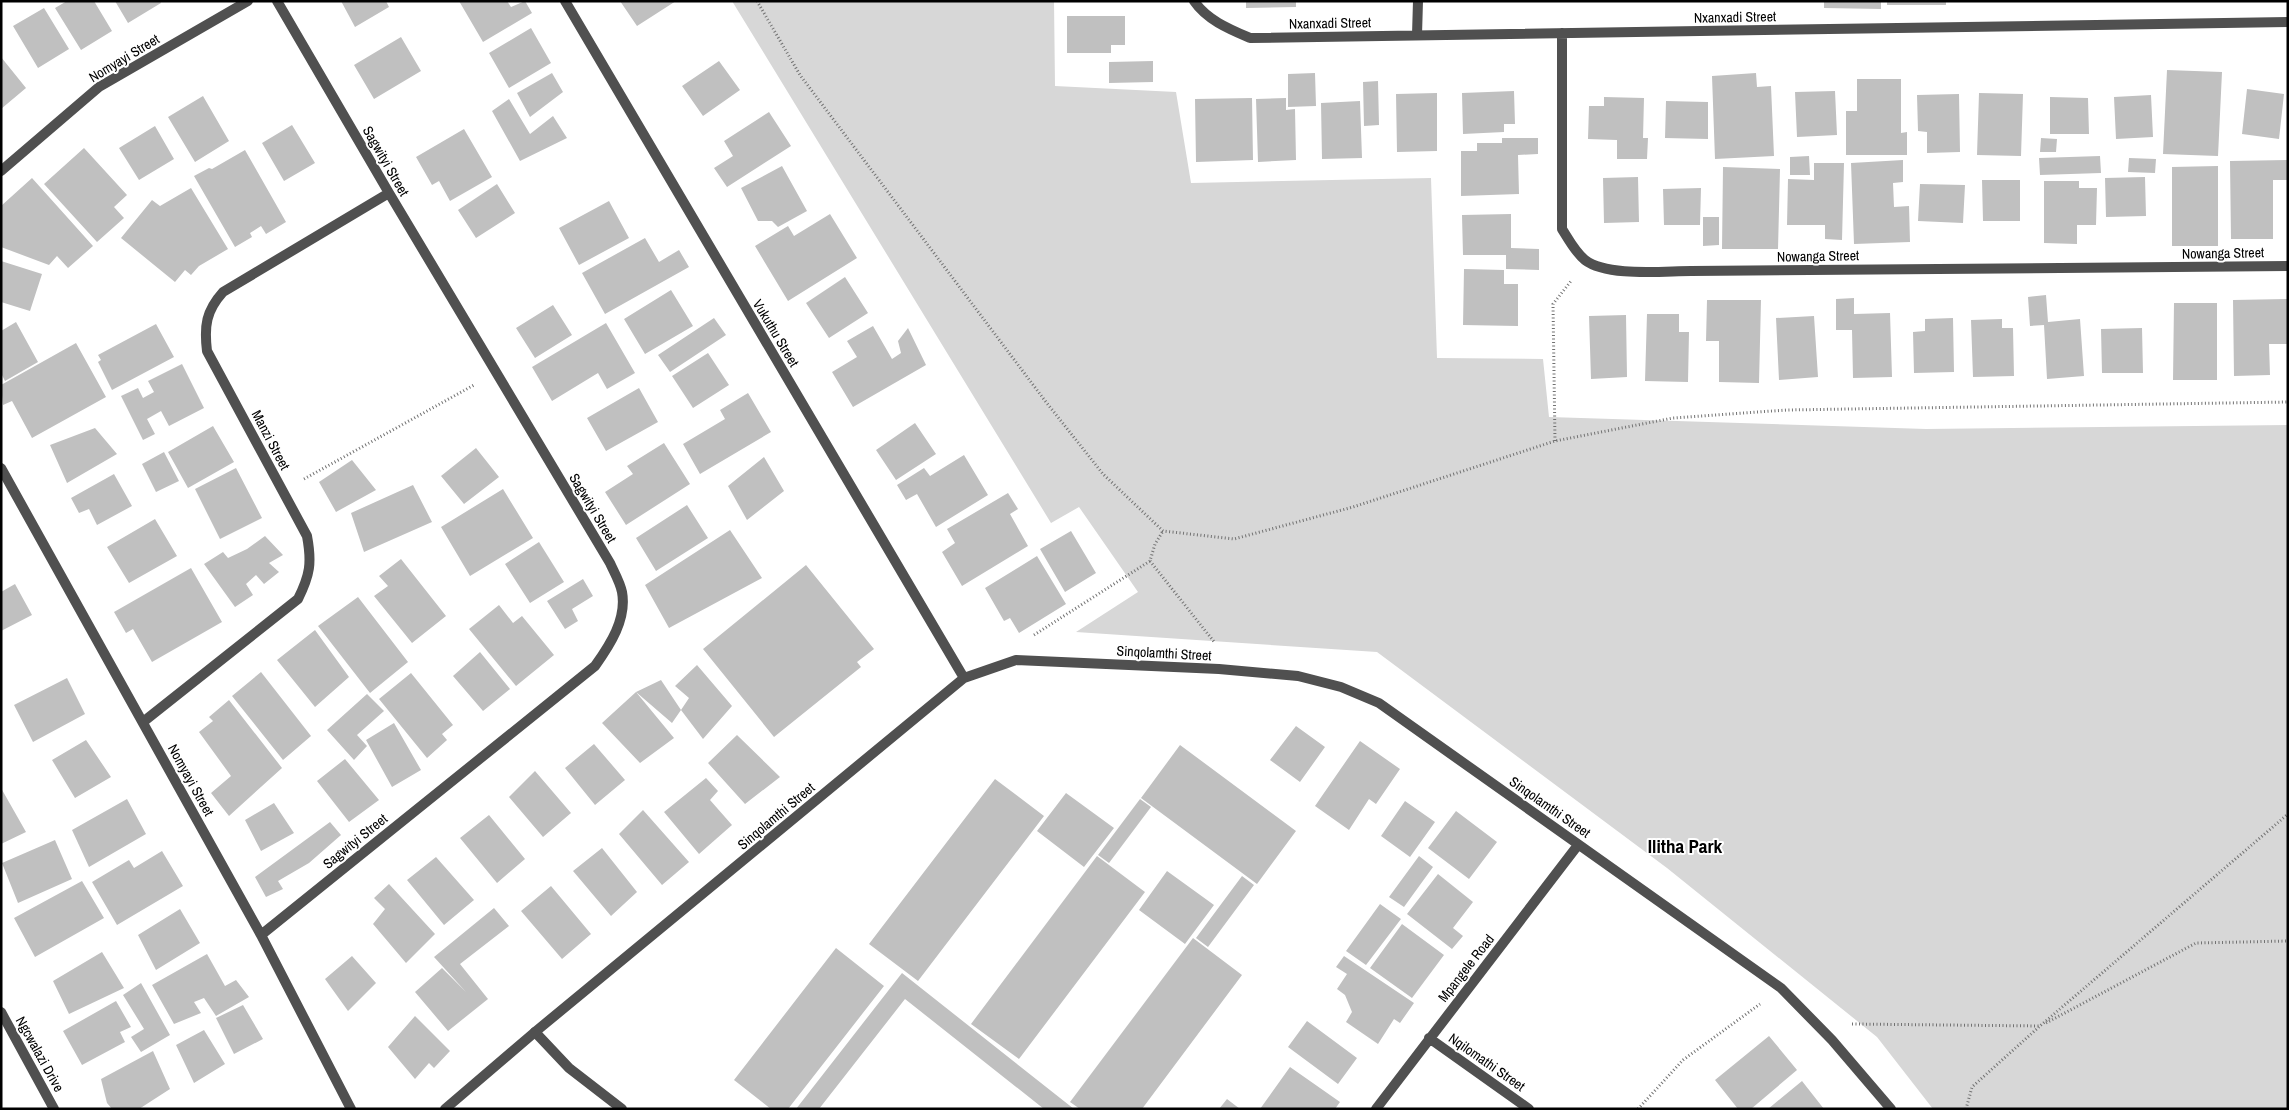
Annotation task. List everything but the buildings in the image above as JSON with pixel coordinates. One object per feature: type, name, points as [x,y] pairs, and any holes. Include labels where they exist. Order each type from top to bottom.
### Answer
[{"type":"street","name":"Nomyayi Street","points":[[1,171],[99,87],[248,1]]},
{"type":"street","name":"Sagwityi Street","points":[[261,935],[595,666],[611,644],[621,620],[622,593],[610,563],[389,193],[278,1]]},
{"type":"street","name":"Vukuthu Street","points":[[564,1],[964,678]]},
{"type":"street","name":"Nxanxadi Street","points":[[1194,1],[1201,11],[1224,26],[1250,38],[2288,22]]},
{"type":"street","points":[[1417,35],[1418,1]]},
{"type":"street","name":"Nowanga Street","points":[[1562,33],[1562,229],[1573,247],[1586,261],[1609,270],[2288,266]]},
{"type":"street","name":"Manzi Street","points":[[143,722],[298,599],[308,579],[311,558],[306,536],[207,351],[206,318],[213,304],[223,292],[389,193]]},
{"type":"street","name":"Nomyayi Street","points":[[1,468],[261,935],[351,1109]]},
{"type":"street","name":"Sinqolamthi Street","points":[[445,1109],[535,1032],[964,678],[1016,660],[1220,670],[1298,676],[1342,687],[1379,704],[1781,988],[1832,1040],[1891,1109]]},
{"type":"street","name":"Mpangele Road","points":[[1376,1109],[1578,845]]},
{"type":"street","name":"Ngcwalazi Drive","points":[[1,1012],[54,1109]]},
{"type":"street","points":[[535,1032],[569,1068],[622,1109]]},
{"type":"street","name":"Nqilomathi Street","points":[[1429,1038],[1529,1109]]},
{"type":"path","points":[[757,1],[800,75],[1046,402],[1103,474],[1164,531],[1234,539],[1353,507],[1555,441],[1673,418],[1787,410],[2288,402]]},
{"type":"path","points":[[1555,441],[1553,304],[1586,261]]},
{"type":"path","points":[[282,491],[496,372]]},
{"type":"path","points":[[1016,660],[1034,634],[1150,562],[1155,544],[1164,531]]},
{"type":"path","points":[[1150,562],[1220,648],[1220,670]]},
{"type":"path","points":[[1966,1109],[1972,1087],[2040,1026],[2288,814]]},
{"type":"path","points":[[1853,1024],[2040,1026],[2196,943],[2288,941]]},
{"type":"path","points":[[1638,1109],[1683,1060],[1781,988]]},
{"type":"shaded area","points":[[732,1],[1054,1],[1055,86],[1176,92],[1191,183],[1431,178],[1437,358],[1543,359],[1549,417],[1926,429],[2288,425],[2288,1109],[1933,1109],[1877,1037],[1667,868],[1377,652],[1076,632],[1138,592],[1079,507],[1051,523]]},
{"type":"district","name":"Ilitha Park","points":[[1685,846]]}]
